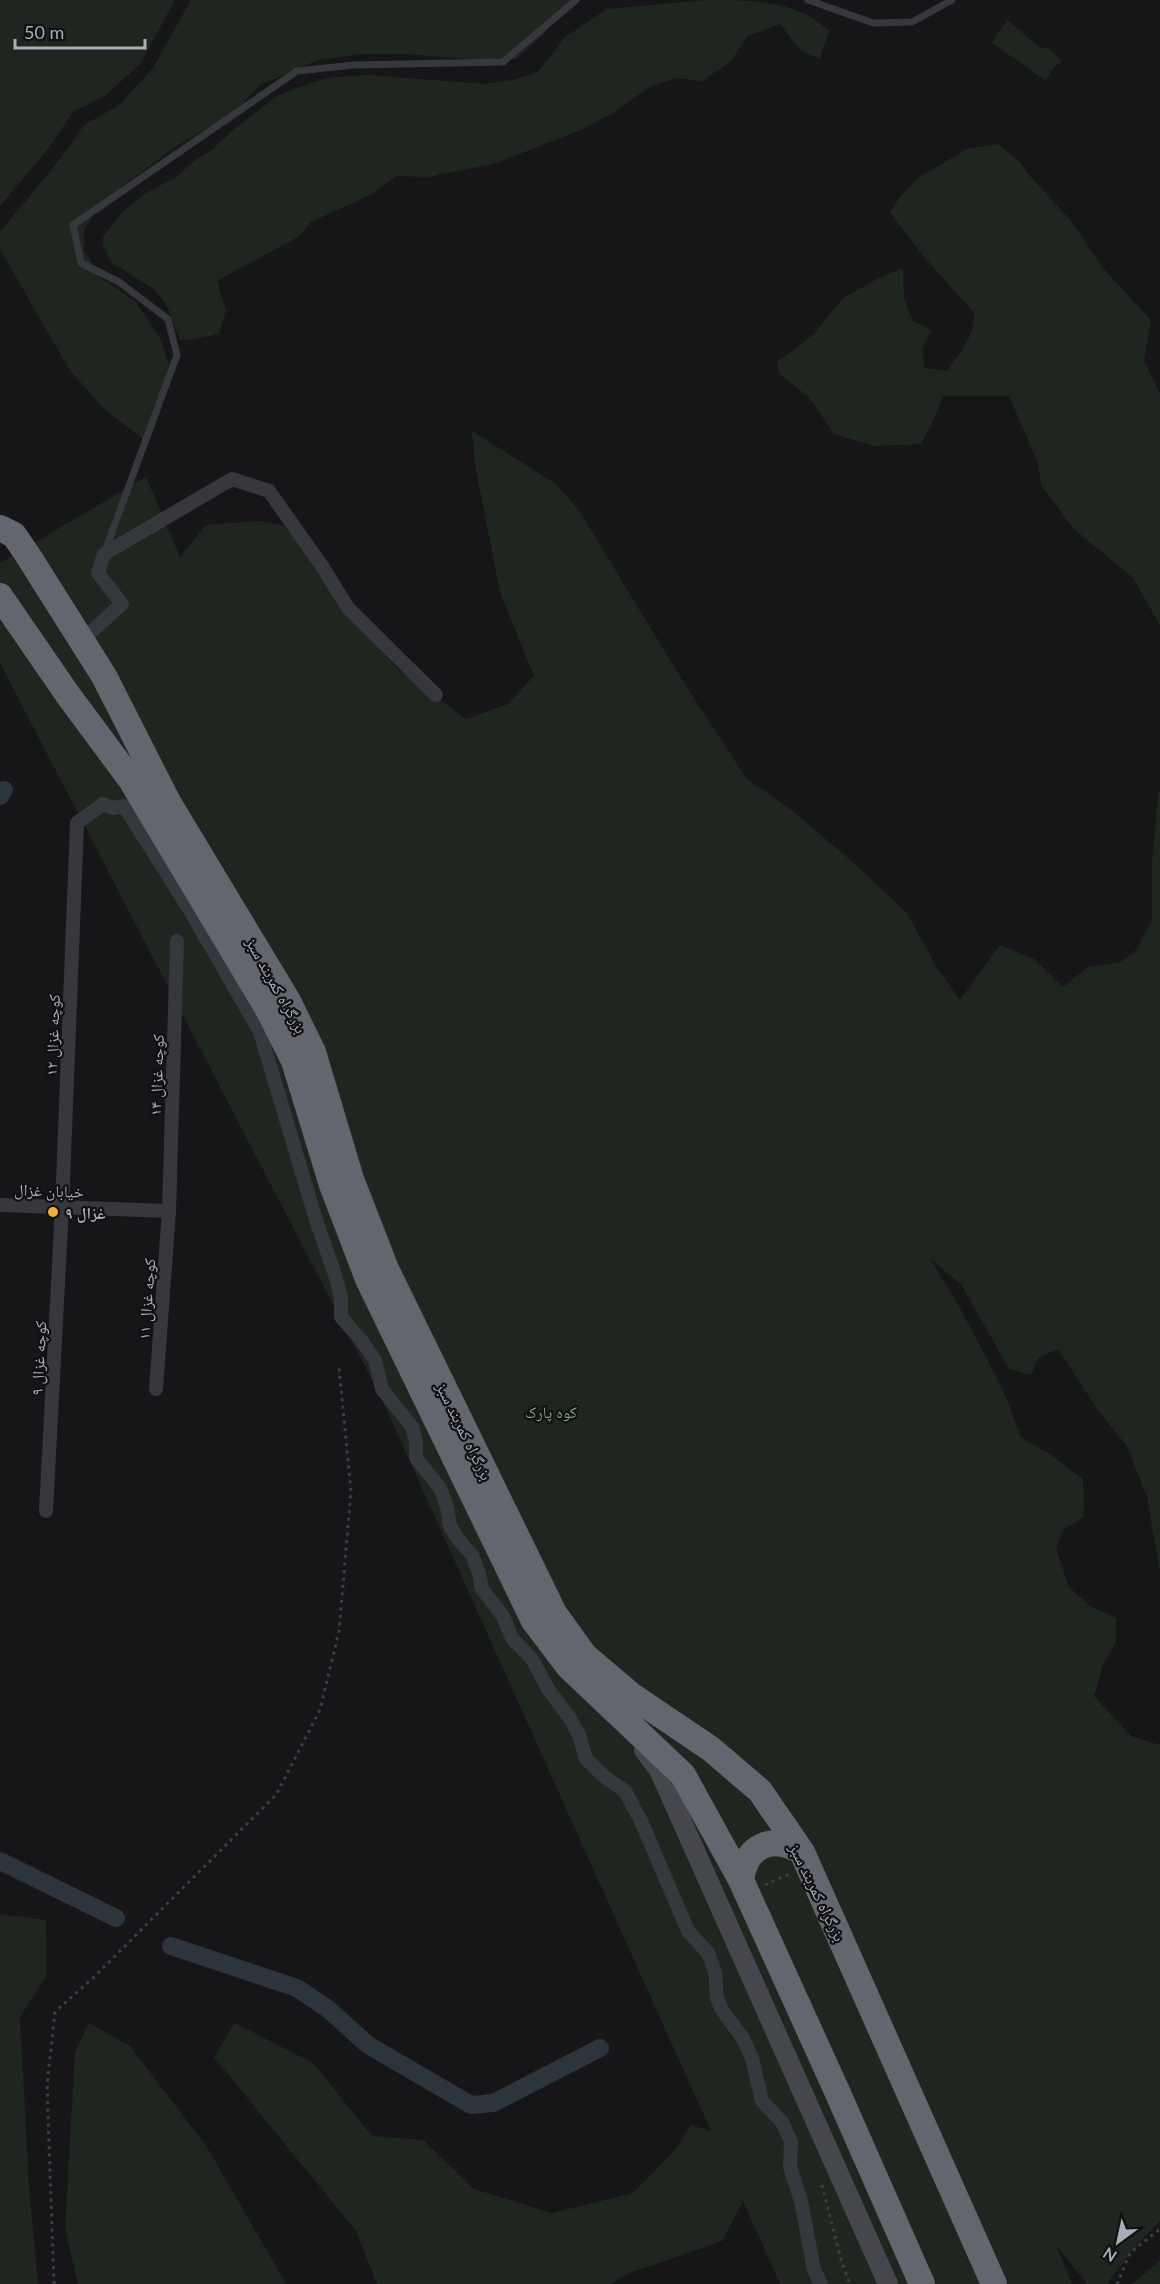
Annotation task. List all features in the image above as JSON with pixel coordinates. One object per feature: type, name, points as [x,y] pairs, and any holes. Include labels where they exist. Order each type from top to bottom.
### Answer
[{"type":"highway","name":"بزرگراه کمربند سبز","points":[[0,528],[14,535],[104,676],[150,770],[288,1001],[313,1052],[351,1179],[386,1269],[554,1613],[585,1656],[631,1695],[711,1749],[760,1791],[802,1852],[994,2284]]},
{"type":"highway","name":"بزرگراه کمربند سبز","points":[[0,596],[68,695],[131,780],[269,1011],[294,1061],[332,1185],[368,1279],[534,1621],[568,1666],[683,1775],[741,1881],[922,2284]]},
{"type":"highway","points":[[68,695],[78,698],[91,697],[99,690],[104,676]]},
{"type":"highway","points":[[741,1881],[743,1866],[750,1854],[762,1846],[776,1843],[790,1845],[802,1852]]},
{"type":"street","points":[[81,641],[122,604],[98,573],[104,554],[232,479],[268,490],[322,566],[348,608],[436,694]]},
{"type":"street","name":"کوچه غزال ۱۲","points":[[62,1208],[77,823],[103,804],[113,808],[124,806],[188,907],[260,1032],[316,1221],[335,1275],[341,1297],[341,1317],[362,1340],[375,1360],[382,1389],[412,1427],[416,1441],[416,1458],[440,1488],[447,1507],[450,1526],[472,1555],[482,1589],[503,1616],[512,1638],[532,1659],[548,1689],[569,1717],[579,1735],[586,1759],[606,1778],[625,1791],[641,1821],[688,1931],[708,1953],[716,1972],[717,1998],[722,2010],[742,2037],[752,2058],[762,2101],[782,2122],[791,2142],[790,2168],[801,2200],[814,2270],[821,2284]]},
{"type":"street","name":"کوچه غزال ۱۴","points":[[169,1211],[177,941]]},
{"type":"street","name":"خیابان غزال","points":[[0,1205],[169,1211]]},
{"type":"street","name":"کوچه غزال ۹","points":[[46,1511],[62,1208]]},
{"type":"street","name":"کوچه غزال ۱۱","points":[[156,1389],[169,1211]]},
{"type":"street","points":[[618,1713],[659,1770],[888,2284]]},
{"type":"lane","points":[[104,554],[177,355],[168,319],[119,282],[81,263],[73,225],[297,71],[354,65],[503,62],[576,0]]},
{"type":"lane","points":[[808,0],[873,23],[912,22],[952,0]]},
{"type":"path","points":[[54,2284],[47,2085],[56,2012],[276,1794],[320,1710],[339,1631],[351,1491],[339,1368]]},
{"type":"path","points":[[1117,2284],[1130,2253],[1160,2229]]},
{"type":"green space","points":[[0,0],[175,0],[140,64],[106,95],[73,112],[48,149],[0,206]]},
{"type":"green space","points":[[191,0],[579,0],[564,9],[543,35],[516,59],[478,60],[404,54],[363,54],[318,60],[260,85],[234,113],[177,146],[121,187],[95,212],[84,231],[84,250],[101,278],[136,302],[160,338],[169,365],[160,412],[144,440],[102,407],[69,369],[0,249],[0,232],[60,159],[84,125],[118,106],[153,68]]},
{"type":"green space","points":[[707,0],[740,0],[772,4],[803,13],[829,31],[820,59],[800,50],[780,24],[748,36],[730,62],[702,81],[676,78],[650,87],[613,113],[583,129],[494,164],[427,177],[397,176],[372,194],[311,222],[298,237],[217,281],[226,310],[219,334],[180,340],[167,306],[155,290],[111,262],[103,246],[103,237],[124,210],[146,193],[176,177],[277,96],[312,82],[335,77],[367,75],[485,84],[513,80],[538,72],[564,38],[607,9]]},
{"type":"green space","points":[[1007,20],[1039,47],[1050,49],[1062,62],[1054,67],[1046,81],[992,43]]},
{"type":"green space","points":[[998,144],[1020,162],[1073,223],[1103,268],[1151,320],[1144,360],[1160,394],[1160,625],[1133,578],[1074,529],[1041,485],[1038,463],[1009,396],[943,396],[921,444],[873,446],[834,434],[809,397],[779,374],[777,362],[814,334],[843,298],[903,268],[904,299],[913,321],[931,330],[922,349],[925,368],[947,371],[969,337],[974,313],[925,258],[890,213],[899,198],[918,178],[967,149]]},
{"type":"green space","name":"کوه پارک","points":[[472,431],[556,484],[580,512],[679,675],[746,778],[794,812],[855,864],[907,913],[936,966],[960,1000],[1000,945],[1034,959],[1063,987],[1088,967],[1119,963],[1137,949],[1152,920],[1152,863],[1160,789],[1160,1573],[1147,1497],[1127,1446],[1097,1409],[1058,1349],[1038,1358],[1031,1375],[1009,1369],[961,1284],[930,1259],[956,1301],[1003,1390],[1021,1437],[1051,1455],[1083,1479],[1084,1517],[1063,1530],[1056,1548],[1069,1587],[1090,1606],[1116,1618],[1116,1642],[1103,1665],[1094,1696],[1131,1736],[1160,1745],[1160,2221],[1135,2247],[1107,2284],[1087,2284],[1056,2245],[1072,2284],[780,2284],[743,2201],[722,2241],[627,2274],[612,2284],[377,2284],[356,2231],[214,2057],[235,2023],[313,2063],[372,2136],[423,2140],[474,2189],[552,2213],[633,2193],[676,2149],[691,2125],[711,2131],[380,1395],[0,663],[0,563],[146,477],[180,557],[206,525],[260,521],[299,528],[335,601],[398,669],[466,719],[508,704],[534,676],[500,592],[475,465]]},
{"type":"green space","points":[[0,1914],[46,1920],[47,1975],[20,2017],[29,2186],[38,2284],[0,2284]]},
{"type":"green space","points":[[89,2023],[130,2046],[207,2147],[286,2284],[78,2284],[65,2228],[75,2052]]},
{"type":"green space","points":[[1159,2262],[1160,2284],[1132,2284]]},
{"type":"waterway","points":[[0,796],[4,790]]},
{"type":"waterway","points":[[0,1861],[116,1918]]},
{"type":"waterway","points":[[171,1946],[297,1988],[328,2009],[368,2045],[471,2105],[493,2103],[600,2048]]},
{"type":"place","name":"غزال ۹","points":[[53,1212]]}]
